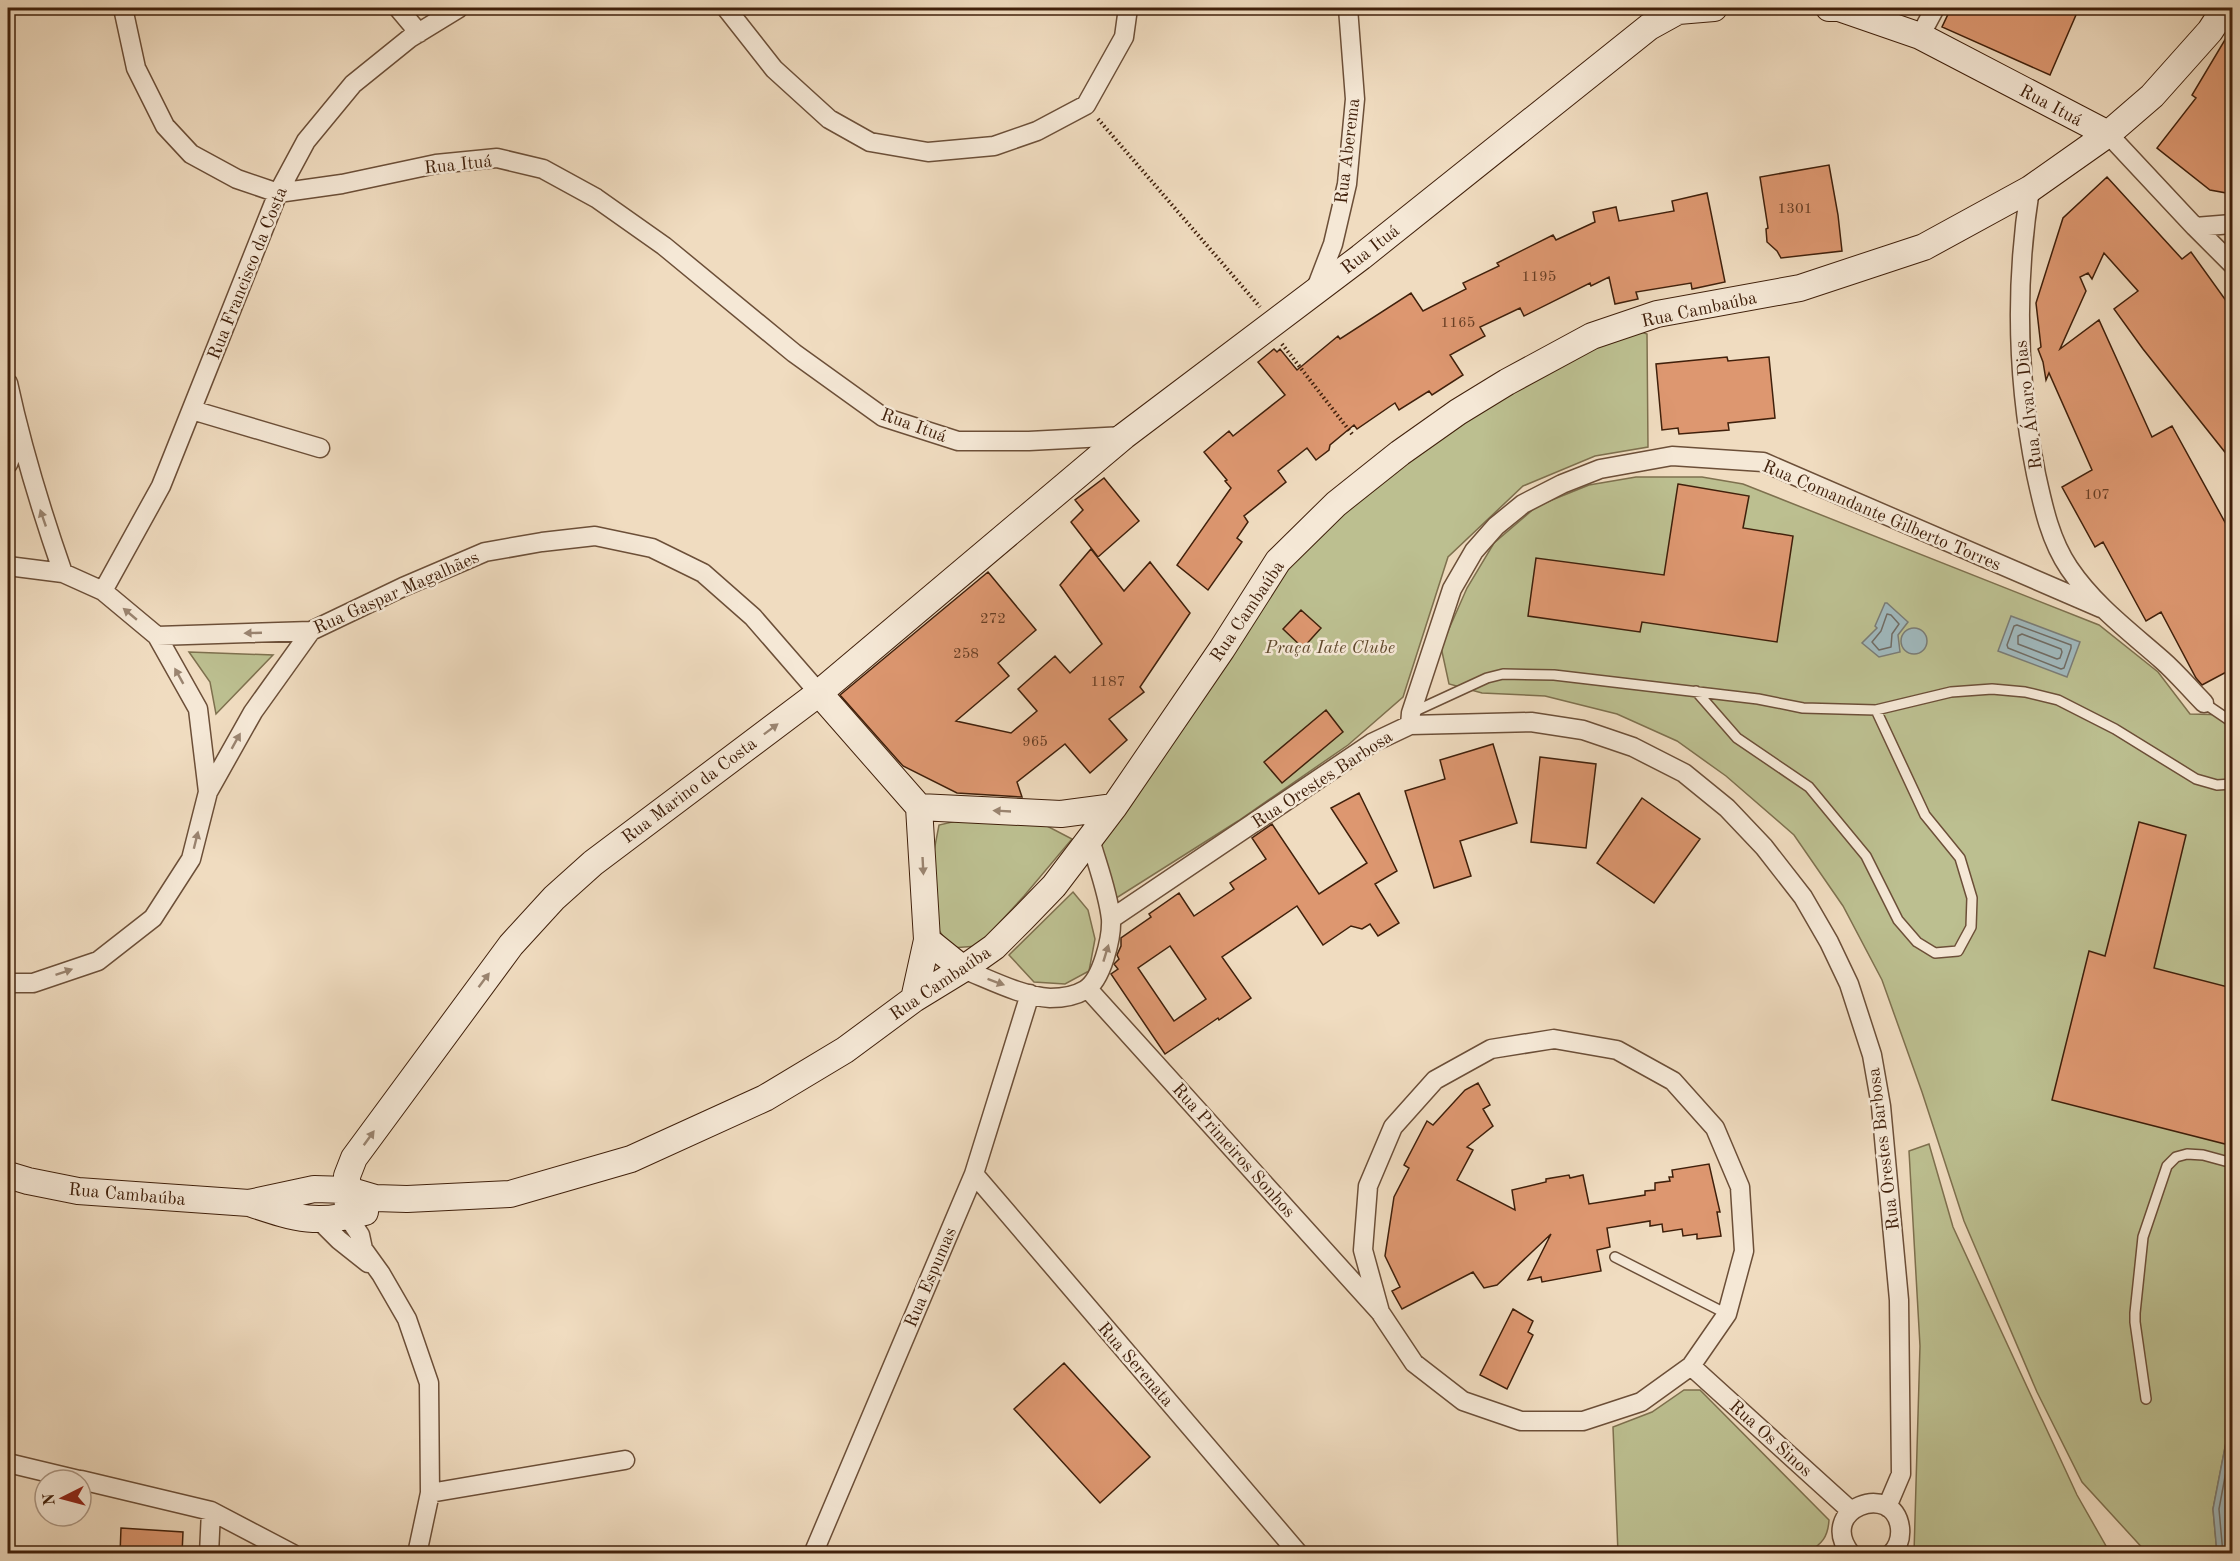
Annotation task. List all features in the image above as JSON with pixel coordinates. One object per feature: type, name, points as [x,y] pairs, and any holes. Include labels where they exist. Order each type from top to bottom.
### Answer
[{"type":"street","name":"Rua Ituá","points":[[123,8],[136,68],[165,126],[191,154],[237,179],[278,193],[342,184],[436,165],[497,158],[543,169],[596,198],[664,246],[794,354],[883,417],[958,441],[1029,441],[1124,435],[1370,250],[1649,27],[1679,9],[1714,8]]},
{"type":"street","points":[[398,8],[419,33]]},
{"type":"street","name":"Rua Francisco da Costa","points":[[103,591],[161,486],[278,193],[306,141],[353,84],[419,33],[459,8]]},
{"type":"street","points":[[726,8],[774,69],[829,119],[870,142],[928,152],[994,146],[1037,131],[1086,105],[1124,37],[1128,8]]},
{"type":"street","name":"Rua Aberema","points":[[1315,291],[1334,244],[1347,184],[1355,99],[1348,8]]},
{"type":"street","name":"Rua Ituá","points":[[1829,8],[1839,8],[1920,36],[2108,134],[2194,227],[2232,264]]},
{"type":"street","points":[[1920,36],[1935,8]]},
{"type":"street","name":"Rua Cambaúba","points":[[249,1203],[314,1189],[348,1190],[375,1198],[407,1199],[510,1194],[632,1159],[765,1098],[845,1050],[914,999],[994,947],[1054,886],[1114,807],[1222,649],[1278,561],[1336,504],[1400,453],[1458,412],[1507,382],[1592,336],[1657,314],[1800,288],[1924,247],[2030,189],[2108,134],[2152,96],[2210,31],[2225,8]]},
{"type":"street","name":"Rua Álvaro Dias","points":[[2030,189],[2023,233],[2019,337],[2027,429],[2046,519],[2068,567],[2101,608],[2165,663],[2204,703]]},
{"type":"street","points":[[2194,227],[2232,224]]},
{"type":"street","points":[[8,383],[19,435],[38,502],[63,573]]},
{"type":"street","points":[[192,410],[320,448]]},
{"type":"street","points":[[8,464],[19,435]]},
{"type":"street","name":"Rua Marino da Costa","points":[[348,1217],[347,1176],[354,1158],[486,977],[540,912],[592,863],[819,693],[1124,435]]},
{"type":"street","name":"Rua Comandante Gilberto Torres","points":[[1411,719],[1452,589],[1474,551],[1496,526],[1523,504],[1562,484],[1600,469],[1672,456],[1763,462],[2101,608]]},
{"type":"street","name":"Rua Gaspar Magalhães","points":[[157,636],[311,631],[403,587],[485,552],[595,536],[651,548],[703,573],[753,617],[919,807]]},
{"type":"street","points":[[8,566],[63,573],[103,591],[157,636],[198,709],[208,792]]},
{"type":"street","points":[[8,983],[33,983],[98,961],[153,918],[191,859],[208,792],[253,711],[311,631]]},
{"type":"street","name":"Rua Orestes Barbosa","points":[[1111,919],[1411,719],[1531,722],[1583,730],[1633,747],[1684,773],[1727,808],[1764,847],[1803,897],[1829,942],[1849,984],[1872,1055],[1881,1107],[1899,1300],[1901,1474],[1887,1507]]},
{"type":"street","points":[[914,999],[927,940],[919,807],[1061,814],[1114,807]]},
{"type":"street","points":[[927,940],[963,969],[1030,994],[1049,998],[1067,998],[1088,989],[1100,970],[1108,950],[1111,919],[1090,839],[1061,814]]},
{"type":"street","name":"Rua Primeiros Sonhos","points":[[1088,989],[1380,1311],[1414,1363],[1463,1401],[1521,1421],[1583,1421],[1641,1402],[1690,1365],[1727,1314],[1744,1251],[1740,1187],[1715,1128],[1673,1081],[1617,1050],[1554,1039],[1491,1049],[1436,1080],[1393,1127],[1368,1186],[1363,1250],[1380,1311]]},
{"type":"street","name":"Rua Espumas","points":[[813,1554],[974,1174],[1030,994]]},
{"type":"street","name":"Rua Serenata","points":[[974,1174],[1299,1554]]},
{"type":"street","name":"Rua Cambaúba","points":[[8,1175],[78,1191],[249,1203],[291,1217],[321,1221],[348,1217],[407,1199]]},
{"type":"street","points":[[314,1189],[311,1212],[339,1240],[381,1274]]},
{"type":"street","points":[[348,1217],[360,1235],[363,1249],[381,1274],[407,1319],[429,1383],[430,1493],[417,1554]]},
{"type":"street","name":"Rua Os Sinos","points":[[1690,1365],[1851,1510]]},
{"type":"street","points":[[430,1493],[625,1460]]},
{"type":"street","points":[[8,1463],[33,1469]]},
{"type":"street","points":[[93,1483],[211,1511],[293,1554]]},
{"type":"street","points":[[1851,1554],[1842,1537],[1842,1527],[1851,1510],[1868,1503],[1887,1507],[1899,1522],[1899,1542],[1894,1553]]},
{"type":"street","points":[[209,1554],[211,1511]]},
{"type":"lane","points":[[1411,719],[1487,678],[1503,674],[1554,675],[1696,691],[1803,708],[1876,710],[1951,692],[1992,689],[2025,692],[2058,700],[2115,729],[2196,779],[2217,785],[2232,784]]},
{"type":"lane","points":[[1696,691],[1737,738],[1809,787],[1866,856],[1898,920],[1917,942],[1935,953],[1958,951],[1971,927],[1972,898],[1960,858],[1925,815],[1876,710]]},
{"type":"lane","points":[[2204,703],[2232,722]]},
{"type":"lane","points":[[2146,1399],[2135,1312],[2143,1237],[2167,1166],[2176,1157],[2187,1154],[2203,1155],[2225,1161],[2232,1159]]},
{"type":"lane","points":[[1615,1257],[1727,1314]]},
{"type":"path","points":[[1086,105],[1271,325],[1352,434]]},
{"type":"green space","name":"Praça Iate Clube","points":[[1628,327],[1647,334],[1648,447],[1595,456],[1523,486],[1448,557],[1403,697],[1348,745],[1238,821],[1110,902],[1096,844],[1282,567],[1338,513],[1522,379]]},
{"type":"green space","points":[[1636,477],[1702,477],[1743,484],[2099,625],[2158,672],[2190,714],[2232,715],[2232,1423],[2228,1432],[2213,1509],[2217,1553],[2147,1553],[2082,1482],[2037,1392],[1964,1221],[1882,980],[1843,906],[1794,835],[1726,776],[1677,741],[1617,714],[1545,696],[1482,693],[1449,684],[1441,647],[1467,588],[1494,543],[1537,506],[1589,485]]},
{"type":"green space","points":[[189,652],[273,655],[216,714],[210,682]]},
{"type":"green space","points":[[969,818],[1047,826],[1072,839],[978,946],[951,948],[936,926],[933,856],[939,825]]},
{"type":"green space","points":[[1073,892],[1088,910],[1095,939],[1089,971],[1065,984],[1034,982],[1009,955]]},
{"type":"green space","points":[[1929,1144],[1953,1227],[2077,1495],[2110,1553],[1914,1553],[1920,1346],[1909,1151]]},
{"type":"green space","points":[[1684,1390],[1700,1390],[1829,1520],[1826,1535],[1817,1546],[1808,1552],[1618,1553],[1613,1427],[1652,1412]]},
{"type":"water","points":[[1885,603],[1908,622],[1898,635],[1900,652],[1879,657],[1862,643],[1877,628],[1875,626]]},
{"type":"water","points":[[2011,616],[2080,642],[2067,677],[1998,651]]},
{"type":"water","points":[[1914,628],[1923,632],[1927,641],[1923,650],[1914,654],[1905,650],[1901,641],[1905,632]]},
{"type":"water","points":[[2232,1423],[2232,1553],[2217,1553],[2213,1509],[2228,1432]]},
{"type":"building","points":[[1951,8],[2079,8],[2050,75],[1942,27]]},
{"type":"building","points":[[2232,28],[2232,194],[2210,190],[2157,148],[2196,98],[2192,95]]},
{"type":"building","points":[[1829,165],[1842,251],[1781,258],[1767,242],[1766,229],[1768,228],[1760,177]]},
{"type":"building","points":[[2107,177],[2182,259],[2191,252],[2232,309],[2232,461],[2114,309],[2138,291],[2104,253],[2092,279],[2088,273],[2080,277],[2086,291],[2060,349],[2099,320],[2152,437],[2172,426],[2232,535],[2232,669],[2202,685],[2196,678],[2161,612],[2146,621],[2103,542],[2095,547],[2062,487],[2092,470],[2049,373],[2046,380],[2038,349],[2041,347],[2036,303],[2063,218]]},
{"type":"building","points":[[1707,193],[1725,282],[1692,289],[1691,283],[1636,292],[1638,299],[1615,304],[1609,277],[1591,286],[1590,283],[1524,316],[1520,308],[1480,327],[1485,336],[1450,355],[1463,375],[1432,395],[1429,391],[1399,410],[1395,403],[1357,429],[1354,425],[1316,460],[1307,448],[1278,471],[1286,482],[1244,516],[1248,522],[1237,538],[1242,542],[1208,590],[1177,565],[1231,488],[1204,452],[1229,431],[1233,436],[1285,395],[1258,362],[1274,349],[1277,352],[1280,349],[1297,370],[1338,336],[1340,339],[1411,293],[1423,311],[1466,289],[1463,283],[1499,266],[1497,263],[1553,235],[1556,240],[1595,222],[1593,212],[1616,207],[1619,221],[1674,211],[1672,201]]},
{"type":"building","points":[[1727,357],[1728,361],[1769,357],[1775,418],[1728,423],[1729,430],[1679,434],[1678,428],[1662,430],[1656,364]]},
{"type":"building","points":[[1104,478],[1139,521],[1098,557],[1071,522],[1083,510],[1075,500]]},
{"type":"building","points":[[1678,484],[1749,496],[1743,528],[1793,536],[1777,642],[1642,622],[1640,632],[1528,616],[1536,558],[1664,575]]},
{"type":"building","points":[[1091,549],[1124,591],[1150,562],[1190,613],[1140,687],[1144,692],[1109,719],[1127,740],[1090,773],[1065,744],[1017,782],[1022,797],[957,793],[903,766],[840,695],[988,572],[1036,630],[998,663],[1009,676],[956,721],[1011,733],[1037,711],[1018,689],[1055,656],[1070,673],[1102,644],[1060,585]]},
{"type":"building","points":[[1301,610],[1321,628],[1303,648],[1283,629]]},
{"type":"building","points":[[1326,710],[1343,732],[1282,783],[1264,762]]},
{"type":"building","points":[[1493,744],[1517,823],[1460,841],[1471,876],[1434,888],[1405,791],[1445,779],[1440,760]]},
{"type":"building","points":[[1540,757],[1596,764],[1586,848],[1531,842]]},
{"type":"building","points":[[1359,793],[1397,871],[1375,884],[1399,923],[1378,936],[1370,924],[1362,929],[1351,926],[1323,945],[1297,906],[1222,957],[1251,998],[1165,1054],[1111,974],[1118,969],[1114,964],[1119,959],[1117,955],[1121,946],[1121,938],[1179,893],[1194,916],[1234,889],[1230,883],[1266,859],[1252,838],[1272,824],[1319,894],[1367,863],[1331,808]],"holes":[[[1170,946],[1206,999],[1174,1021],[1138,968]]]},
{"type":"building","points":[[1642,798],[1700,839],[1654,903],[1597,863]]},
{"type":"building","points":[[2139,822],[2186,835],[2154,968],[2232,988],[2232,1130],[2229,1145],[2052,1100],[2089,951],[2105,956]]},
{"type":"building","points":[[1478,1083],[1490,1105],[1483,1109],[1493,1126],[1467,1147],[1473,1150],[1457,1180],[1515,1210],[1512,1190],[1546,1182],[1546,1179],[1583,1175],[1589,1204],[1645,1195],[1645,1191],[1655,1190],[1655,1183],[1670,1181],[1669,1177],[1673,1177],[1672,1170],[1709,1164],[1720,1212],[1717,1212],[1721,1236],[1697,1239],[1697,1234],[1683,1236],[1682,1229],[1663,1232],[1662,1224],[1650,1226],[1650,1221],[1607,1228],[1610,1247],[1597,1250],[1601,1271],[1542,1282],[1541,1277],[1528,1280],[1551,1234],[1497,1285],[1484,1288],[1473,1272],[1402,1309],[1392,1291],[1400,1287],[1385,1256],[1394,1197],[1409,1168],[1404,1165],[1427,1121],[1433,1125],[1465,1090]]},
{"type":"building","points":[[1513,1309],[1533,1321],[1528,1332],[1533,1335],[1507,1389],[1480,1375]]},
{"type":"building","points":[[1064,1363],[1150,1457],[1100,1503],[1014,1409]]},
{"type":"building","points":[[121,1528],[183,1532],[182,1554],[120,1554]]}]
